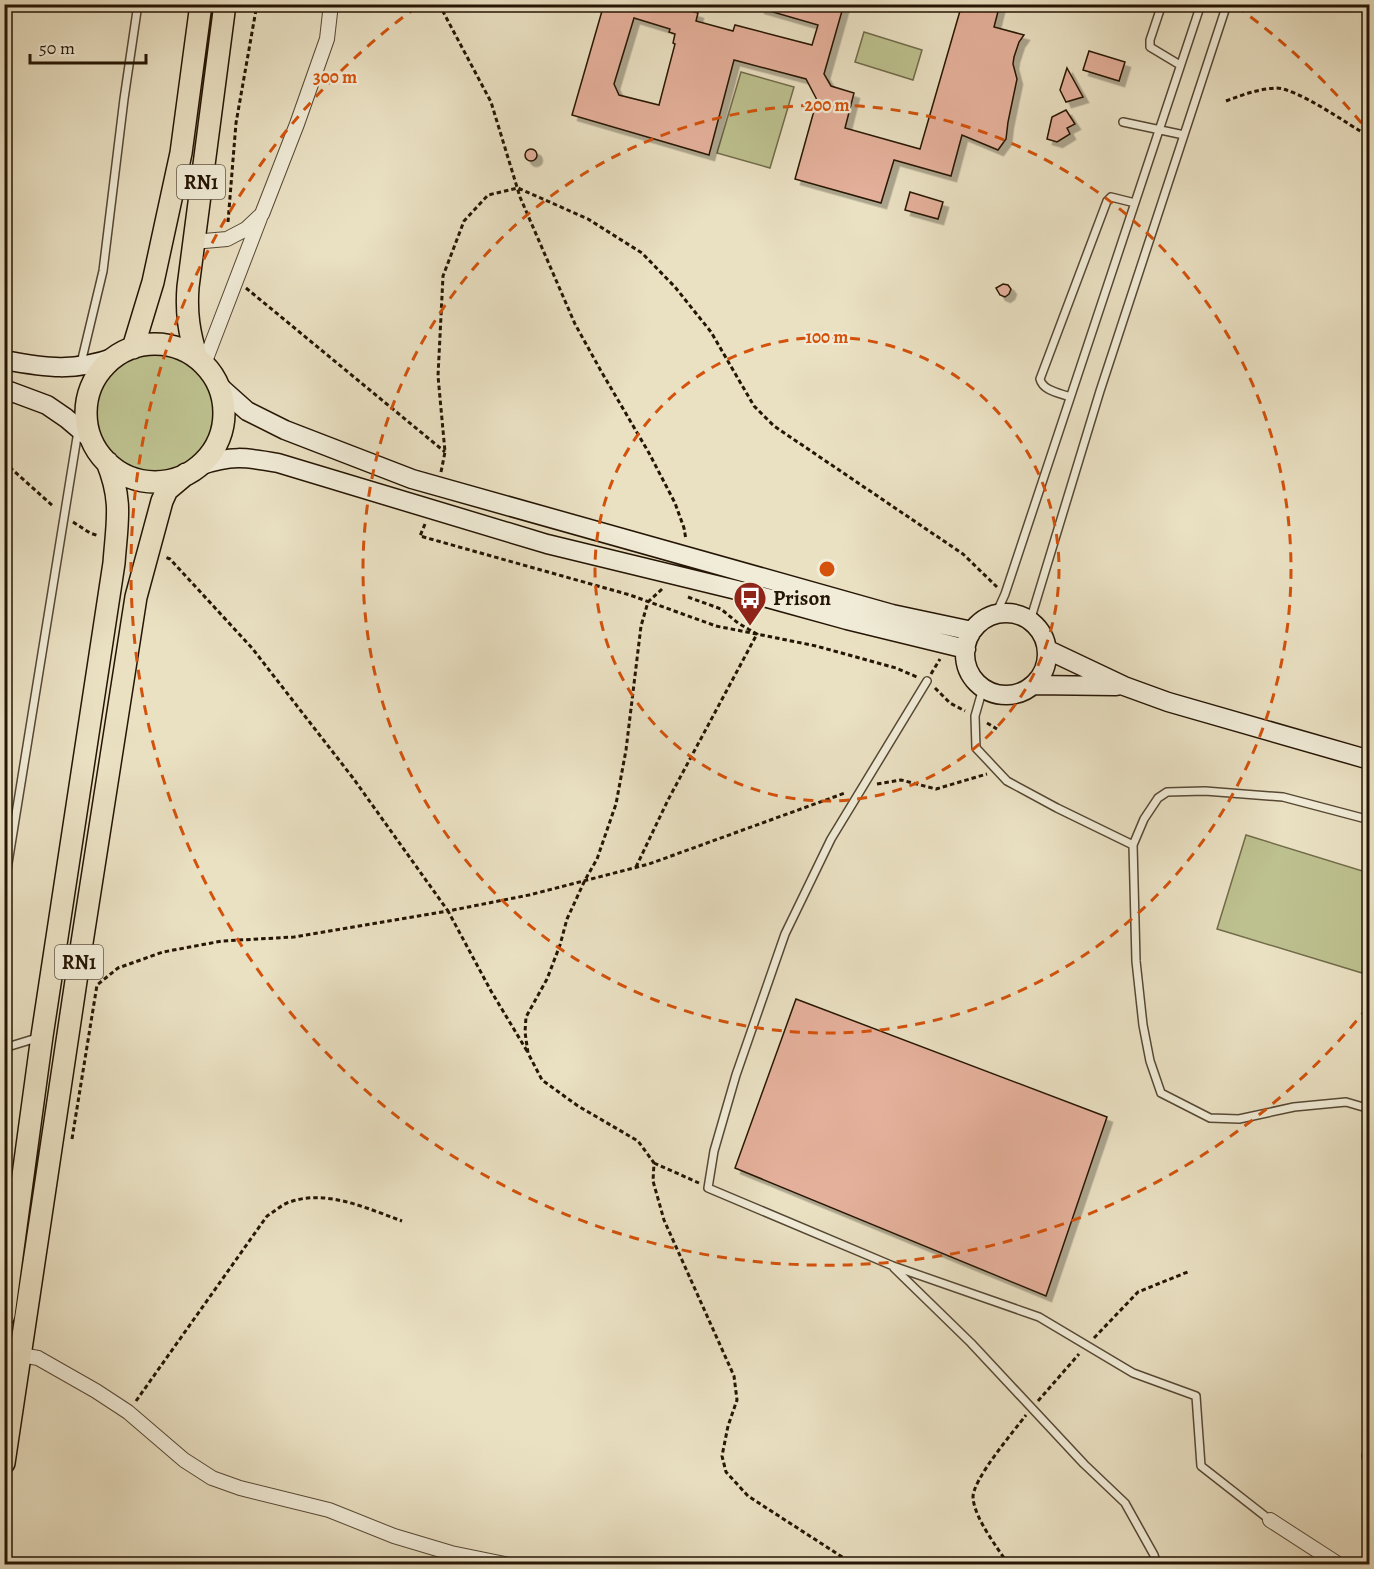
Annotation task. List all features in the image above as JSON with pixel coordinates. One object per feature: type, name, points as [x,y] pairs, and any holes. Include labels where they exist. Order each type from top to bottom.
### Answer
[{"type":"highway","name":"RN1","points":[[193,470],[166,481],[145,481],[124,474],[107,462],[85,435],[89,430],[87,410],[91,389],[101,371],[124,352],[153,282],[181,153],[201,4]]},
{"type":"highway","name":"RN1","points":[[4,1463],[136,597],[167,490],[193,470],[213,449],[222,429],[224,407],[219,386],[200,361],[189,335],[186,313],[193,243],[225,4]]},
{"type":"highway","points":[[124,352],[152,344],[171,346],[200,361]]},
{"type":"highway","name":"RN1","points":[[4,1315],[13,1226],[113,574],[119,505],[116,486],[107,462]]},
{"type":"main road","points":[[4,360],[36,366],[80,367],[124,352]]},
{"type":"main road","points":[[219,386],[247,411],[285,430],[412,479],[891,615],[972,631]]},
{"type":"main road","points":[[4,389],[47,405],[85,435]]},
{"type":"main road","points":[[193,470],[221,458],[247,457],[278,463],[548,544],[957,648],[964,655],[967,668],[974,680],[995,694],[1008,695],[1021,692],[1033,685],[1041,676],[1048,650],[1044,637],[1036,625],[1024,616],[1011,612],[983,619],[966,642],[957,648]]},
{"type":"main road","points":[[1048,650],[1124,686],[1168,702],[1370,760]]},
{"type":"main road","points":[[1033,685],[1124,686]]},
{"type":"street","points":[[200,361],[236,280],[297,124],[327,39],[331,4]]},
{"type":"street","points":[[193,243],[227,239],[246,229],[262,214]]},
{"type":"street","points":[[21,1355],[38,1358],[96,1391],[128,1412],[184,1460],[212,1478],[240,1488],[329,1510],[394,1536],[451,1553],[505,1564]]},
{"type":"street","points":[[1270,1520],[1338,1564]]},
{"type":"lane","points":[[80,367],[103,271],[138,4]]},
{"type":"lane","points":[[1162,4],[1150,47],[1180,65]]},
{"type":"lane","points":[[996,614],[1005,594],[1201,4]]},
{"type":"lane","points":[[1030,621],[1100,391],[1227,4]]},
{"type":"lane","points":[[1123,122],[1184,135]]},
{"type":"lane","points":[[1070,397],[1046,388],[1040,379],[1107,201],[1111,197],[1135,203]]},
{"type":"lane","points":[[4,888],[64,516],[85,435]]},
{"type":"lane","points":[[927,681],[831,839],[785,934],[735,1075],[714,1151],[708,1188],[892,1266],[1039,1317],[1133,1373],[1196,1396],[1201,1466],[1270,1520]]},
{"type":"lane","points":[[983,688],[975,716],[976,748],[1007,781],[1133,845]]},
{"type":"lane","points":[[1370,820],[1283,797],[1205,791],[1167,792],[1158,798],[1144,819],[1133,845],[1138,982],[1150,1061],[1161,1093],[1210,1118],[1239,1119],[1294,1107],[1346,1102],[1370,1109]]},
{"type":"lane","points":[[4,1048],[42,1036]]},
{"type":"lane","points":[[892,1266],[971,1343],[1125,1503],[1157,1564]]},
{"type":"path","points":[[227,239],[236,123],[257,4]]},
{"type":"path","points":[[439,4],[491,102],[518,188],[575,324],[675,503],[687,539],[679,555]]},
{"type":"path","points":[[1227,101],[1255,91],[1277,88],[1294,92],[1370,137]]},
{"type":"path","points":[[438,486],[445,452],[438,376],[443,276],[464,221],[488,195],[518,188],[588,219],[642,253],[675,287],[711,332],[754,406],[774,426],[963,554],[1005,594]]},
{"type":"path","points":[[236,280],[445,452]]},
{"type":"path","points":[[4,462],[64,516],[90,533],[116,542]]},
{"type":"path","points":[[431,509],[420,536],[648,602],[716,626],[816,646],[896,668],[927,681],[950,703],[997,729]]},
{"type":"path","points":[[148,552],[170,559],[252,648],[353,778],[448,911],[542,1080],[578,1106],[638,1141],[654,1163],[708,1188]]},
{"type":"path","points":[[528,1053],[525,1032],[526,1017],[547,979],[567,919],[597,859],[616,804],[626,750],[641,626],[648,602],[664,588],[672,574]]},
{"type":"path","points":[[683,595],[721,609],[738,624],[757,634]]},
{"type":"path","points":[[636,867],[668,800],[757,634]]},
{"type":"path","points":[[927,681],[957,648]]},
{"type":"path","points":[[71,1148],[97,985],[118,968],[163,952],[222,941],[294,937],[529,895],[636,867],[762,824]]},
{"type":"path","points":[[654,1163],[653,1181],[664,1220],[734,1376],[737,1400],[728,1426],[722,1456],[726,1472],[748,1496],[853,1564]]},
{"type":"path","points":[[128,1412],[267,1216],[285,1203],[305,1197],[323,1197],[363,1207],[402,1221]]},
{"type":"path","points":[[1008,1564],[977,1513],[973,1496],[984,1471],[1032,1407],[1138,1292],[1190,1271]]},
{"type":"green space","points":[[864,32],[922,50],[913,80],[855,62]]},
{"type":"green space","points":[[741,72],[794,87],[770,168],[717,153]]},
{"type":"green space","points":[[155,354],[178,358],[197,371],[210,390],[214,413],[210,436],[197,455],[178,468],[155,472],[132,468],[113,455],[100,436],[96,413],[100,390],[113,371],[132,358]]},
{"type":"green space","points":[[1246,835],[1369,873],[1369,948],[1362,973],[1217,929]]},
{"type":"building","points":[[604,4],[668,4],[698,13],[696,21],[733,31],[735,25],[812,45],[818,25],[759,8],[760,4],[844,4],[824,74],[831,86],[854,93],[845,128],[920,149],[962,4],[1000,4],[994,27],[1024,35],[1014,57],[1013,64],[1017,79],[1006,139],[998,150],[962,135],[951,176],[894,160],[881,203],[795,179],[817,100],[806,79],[734,60],[709,155],[572,115]],"holes":[[[634,18],[670,29],[669,32],[675,34],[673,43],[675,44],[659,105],[619,95],[614,84]]]},
{"type":"building","points":[[1089,51],[1125,62],[1119,81],[1083,70]]},
{"type":"building","points":[[1067,68],[1083,97],[1066,102],[1060,90]]},
{"type":"building","points":[[1066,110],[1075,124],[1067,128],[1070,134],[1057,142],[1047,139],[1052,117]]},
{"type":"building","points":[[533,149],[537,155],[533,161],[529,161],[525,153]]},
{"type":"building","points":[[910,192],[943,202],[938,219],[905,210]]},
{"type":"building","points":[[1003,284],[1008,285],[1011,289],[1005,297],[1000,295],[996,288]]},
{"type":"building","points":[[796,999],[1107,1117],[1046,1296],[735,1168]]},
{"type":"place","name":"Prison","points":[[750,627]]}]
